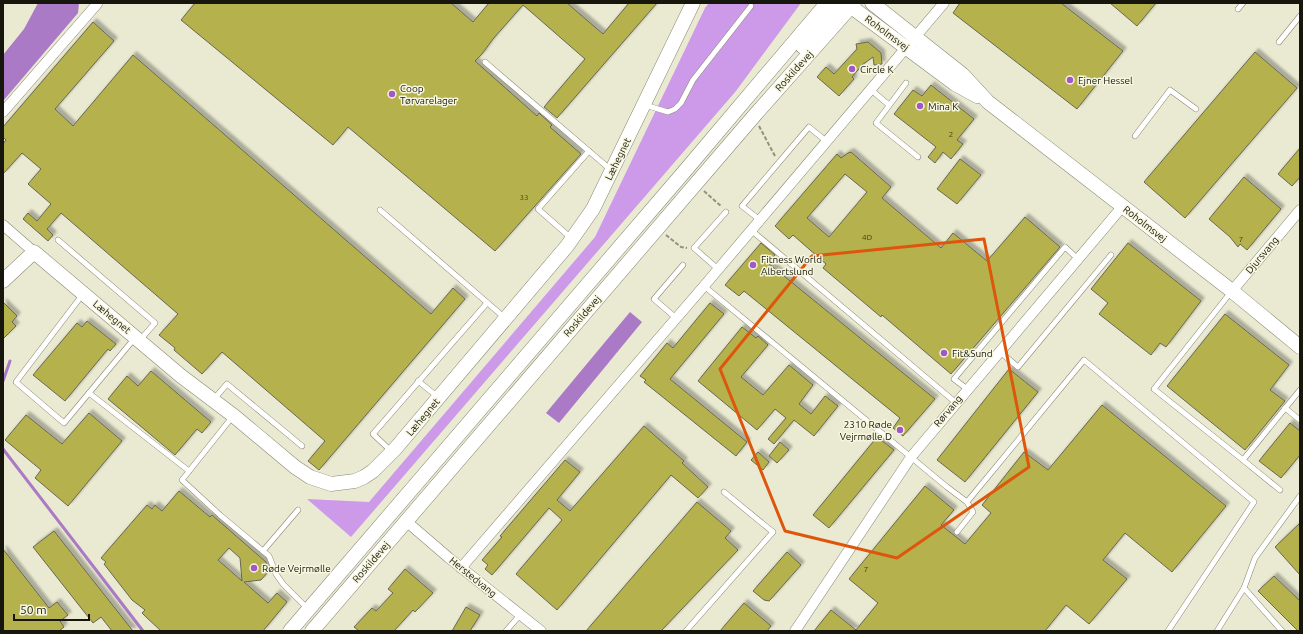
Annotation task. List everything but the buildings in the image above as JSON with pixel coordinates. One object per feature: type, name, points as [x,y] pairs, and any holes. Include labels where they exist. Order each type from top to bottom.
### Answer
[{"type":"street","name":"Læhegnet","points":[[34,252],[181,376],[234,416],[295,467],[310,477],[330,484],[355,482],[373,471],[393,452],[506,319],[572,239],[594,209],[693,3]]},
{"type":"street","name":"Roskildevej","points":[[290,631],[679,178],[827,3]]},
{"type":"street","name":"Roholmsvej","points":[[872,3],[910,42]]},
{"type":"street","points":[[461,568],[704,286],[944,3]]},
{"type":"street","points":[[3,112],[97,4]]},
{"type":"street","name":"Roskildevej","points":[[312,631],[771,97],[849,4]]},
{"type":"street","name":"Roholmsvej","points":[[849,4],[963,75],[988,102],[1122,207],[1228,296],[1300,347]]},
{"type":"street","name":"Rørvang","points":[[795,631],[911,456],[966,389],[1122,207]]},
{"type":"street","name":"Djursvang","points":[[1228,296],[1300,210]]},
{"type":"street","points":[[3,225],[34,252],[3,281]]},
{"type":"street","name":"Herstedvang","points":[[406,521],[461,568],[541,631]]},
{"type":"lane","points":[[1238,9],[1243,3]]},
{"type":"lane","points":[[644,105],[668,112],[675,109],[681,103],[693,80],[751,6]]},
{"type":"lane","points":[[1279,42],[1300,16]]},
{"type":"lane","points":[[485,62],[612,171]]},
{"type":"lane","points":[[906,83],[876,123],[918,157]]},
{"type":"lane","points":[[870,89],[889,105]]},
{"type":"lane","points":[[1135,136],[1170,90],[1196,109]]},
{"type":"lane","points":[[760,220],[742,206],[809,127],[826,141]]},
{"type":"lane","points":[[572,239],[538,209],[589,151]]},
{"type":"lane","points":[[380,210],[506,319]]},
{"type":"lane","points":[[718,269],[694,248],[726,212]]},
{"type":"lane","points":[[751,230],[956,402]]},
{"type":"lane","points":[[58,240],[155,323],[138,339],[64,423],[16,382],[84,294]]},
{"type":"lane","points":[[966,389],[954,379],[1055,259],[1066,248],[1078,258]]},
{"type":"lane","points":[[999,351],[1018,367],[1111,255]]},
{"type":"lane","points":[[676,318],[654,298],[683,265]]},
{"type":"lane","points":[[704,286],[967,502],[972,512],[957,532]]},
{"type":"lane","points":[[1228,296],[1154,389],[1280,490]]},
{"type":"lane","points":[[393,452],[373,434],[487,303]]},
{"type":"lane","points":[[967,502],[1084,360],[1254,502],[1168,631]]},
{"type":"lane","points":[[418,381],[439,398]]},
{"type":"lane","points":[[213,400],[227,384],[302,446]]},
{"type":"lane","points":[[1243,460],[1300,390]]},
{"type":"lane","points":[[89,393],[188,472]]},
{"type":"lane","points":[[1285,408],[1300,420]]},
{"type":"lane","points":[[234,416],[182,480],[220,515],[269,556],[276,574],[283,584],[309,610]]},
{"type":"lane","points":[[686,631],[772,532],[724,492]]},
{"type":"lane","points":[[1217,631],[1244,588],[1255,558],[1300,496]]},
{"type":"lane","points":[[263,551],[298,510]]},
{"type":"lane","points":[[1244,588],[1282,631]]},
{"type":"lane","points":[[506,631],[520,615]]},
{"type":"path","points":[[754,116],[779,162]]},
{"type":"path","points":[[696,184],[726,212]]},
{"type":"path","points":[[658,228],[681,247],[694,248]]},
{"type":"highlighted area","points":[[984,239],[1029,467],[897,558],[785,531],[720,369],[812,256]]},
{"type":"shaded area","points":[[38,3],[79,3],[78,13],[3,101],[3,55],[24,29]]},
{"type":"shaded area","points":[[709,3],[801,3],[736,91],[351,537],[307,499],[369,502],[595,237],[705,8]]},
{"type":"shaded area","points":[[630,312],[642,322],[559,423],[546,413]]},
{"type":"waterway","points":[[3,381],[10,361]]},
{"type":"waterway","points":[[3,449],[143,631]]},
{"type":"place","name":"Circle K","points":[[852,69]]},
{"type":"place","name":"Ejner Hessel","points":[[1070,80]]},
{"type":"place","name":"Coop Tørvarelager","points":[[392,94]]},
{"type":"place","name":"Mina K","points":[[920,106]]},
{"type":"place","name":"Fitness World Albertslund","points":[[753,265]]},
{"type":"place","name":"Fit&Sund","points":[[944,353]]},
{"type":"place","name":"2310 Røde Vejrmølle D","points":[[900,430]]},
{"type":"place","name":"Røde Vejrmølle","points":[[254,568]]}]
